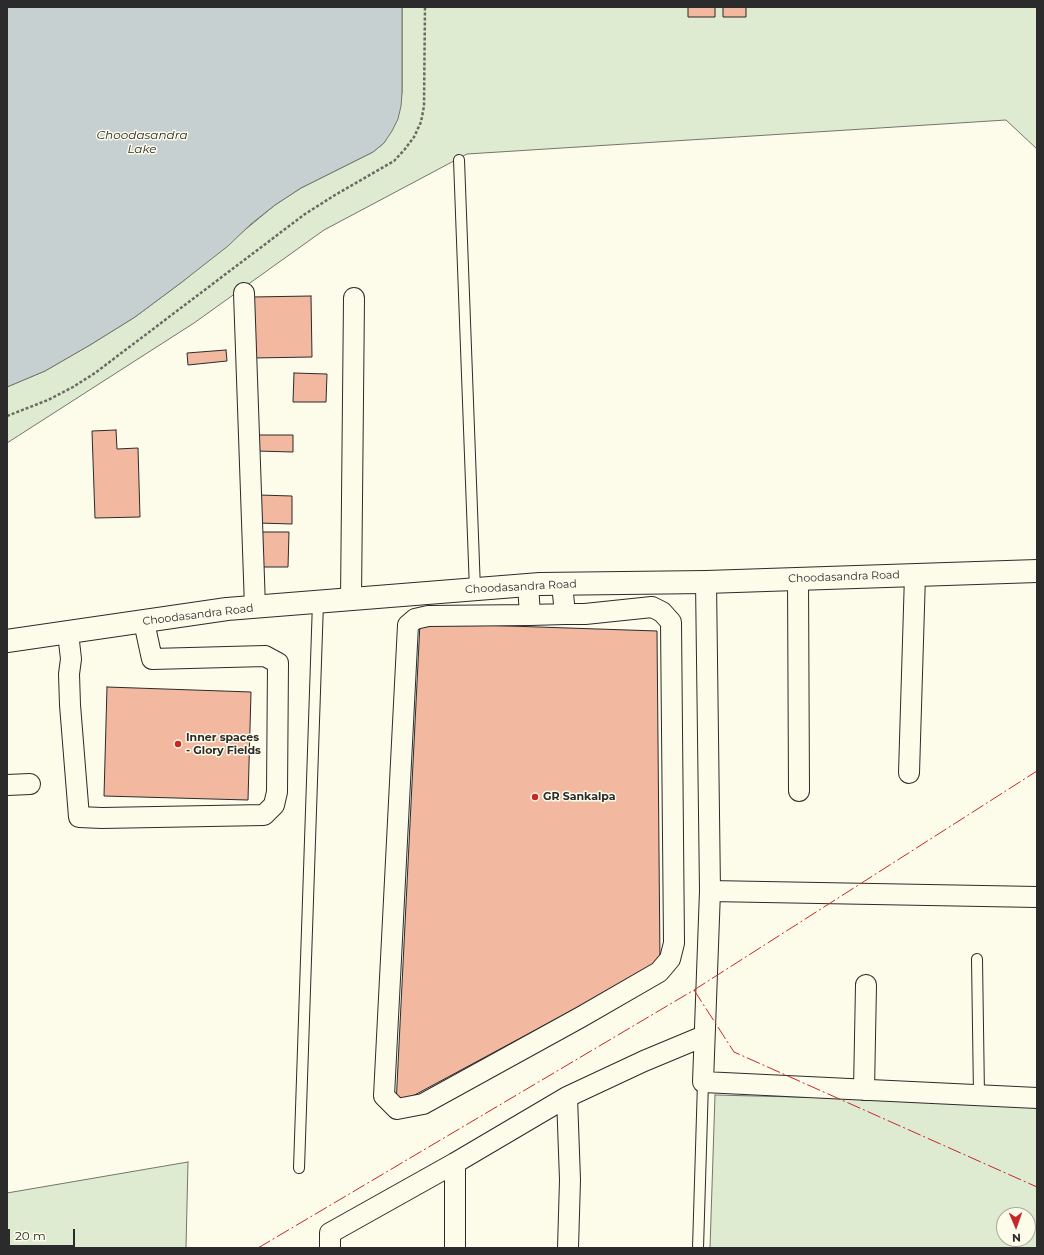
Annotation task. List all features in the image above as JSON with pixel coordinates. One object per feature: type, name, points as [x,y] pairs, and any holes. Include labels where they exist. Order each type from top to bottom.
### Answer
[{"type":"street","points":[[244,293],[255,607]]},
{"type":"street","points":[[351,600],[354,298]]},
{"type":"street","name":"Choodasandra Road","points":[[7,641],[227,609],[528,586],[562,584],[706,582],[1037,571]]},
{"type":"street","points":[[909,773],[915,575]]},
{"type":"street","points":[[798,579],[799,791]]},
{"type":"street","points":[[706,582],[710,890],[703,1082],[1037,1098]]},
{"type":"street","points":[[562,584],[565,614]]},
{"type":"street","points":[[528,586],[530,615]]},
{"type":"street","points":[[652,608],[662,612],[671,622],[674,943],[670,959],[659,972],[424,1104],[397,1109],[384,1096],[408,624],[414,619],[428,616],[565,614],[584,614],[652,608]]},
{"type":"street","points":[[68,633],[71,659],[69,674],[70,705],[79,817],[102,818],[264,815],[274,804],[277,792],[278,663],[265,656],[152,659],[144,622]]},
{"type":"street","points":[[7,785],[30,784]]},
{"type":"street","points":[[710,890],[1037,897]]},
{"type":"street","points":[[864,1090],[866,985]]},
{"type":"street","points":[[330,1248],[330,1233],[455,1163],[567,1097],[644,1061],[704,1036]]},
{"type":"street","points":[[567,1097],[570,1180],[568,1248]]},
{"type":"street","points":[[455,1163],[455,1248]]},
{"type":"lane","points":[[459,160],[475,590]]},
{"type":"lane","points":[[299,1168],[318,602]]},
{"type":"lane","points":[[977,959],[979,1095]]},
{"type":"lane","points":[[698,1248],[703,1082]]},
{"type":"path","points":[[7,416],[48,400],[95,373],[306,214],[335,194],[394,161],[414,136],[421,122],[424,106],[425,7]]},
{"type":"green space","points":[[402,7],[1037,7],[1037,149],[1006,120],[467,154],[324,230],[194,323],[7,443],[7,387],[45,371],[135,317],[182,282],[275,205],[301,188],[373,152],[384,143],[402,93]]},
{"type":"green space","points":[[715,1095],[1037,1103],[1037,1248],[710,1248]]},
{"type":"green space","points":[[188,1162],[186,1248],[7,1248],[7,1193]]},
{"type":"water","name":"Choodasandra Lake","points":[[7,7],[402,7],[402,93],[398,119],[384,143],[373,152],[301,188],[275,205],[251,224],[228,246],[135,317],[45,371],[7,387]]},
{"type":"building","points":[[688,7],[715,7],[715,17],[688,17]]},
{"type":"building","points":[[723,7],[746,7],[746,17],[723,17]]},
{"type":"building","points":[[311,296],[312,357],[253,358],[252,297]]},
{"type":"building","points":[[226,350],[227,361],[188,365],[187,353]]},
{"type":"building","points":[[294,373],[327,374],[326,402],[293,402]]},
{"type":"building","points":[[116,430],[117,449],[138,448],[140,517],[95,518],[92,431]]},
{"type":"building","points":[[256,435],[293,435],[293,452],[256,451]]},
{"type":"building","points":[[259,495],[292,496],[292,524],[258,523]]},
{"type":"building","points":[[255,532],[289,532],[288,567],[255,567]]},
{"type":"building","name":"GR Sankalpa","points":[[420,623],[657,631],[660,963],[396,1105]]},
{"type":"building","name":"Inner spaces - Glory Fields","points":[[107,687],[251,692],[248,800],[104,796]]},
{"type":"power","points":[[258,1248],[694,990],[1037,771]]},
{"type":"power","points":[[694,990],[734,1052],[1037,1187]]},
{"type":"place","name":"Inner spaces - Glory Fields","points":[[178,744]]},
{"type":"place","name":"GR Sankalpa","points":[[535,797]]}]
